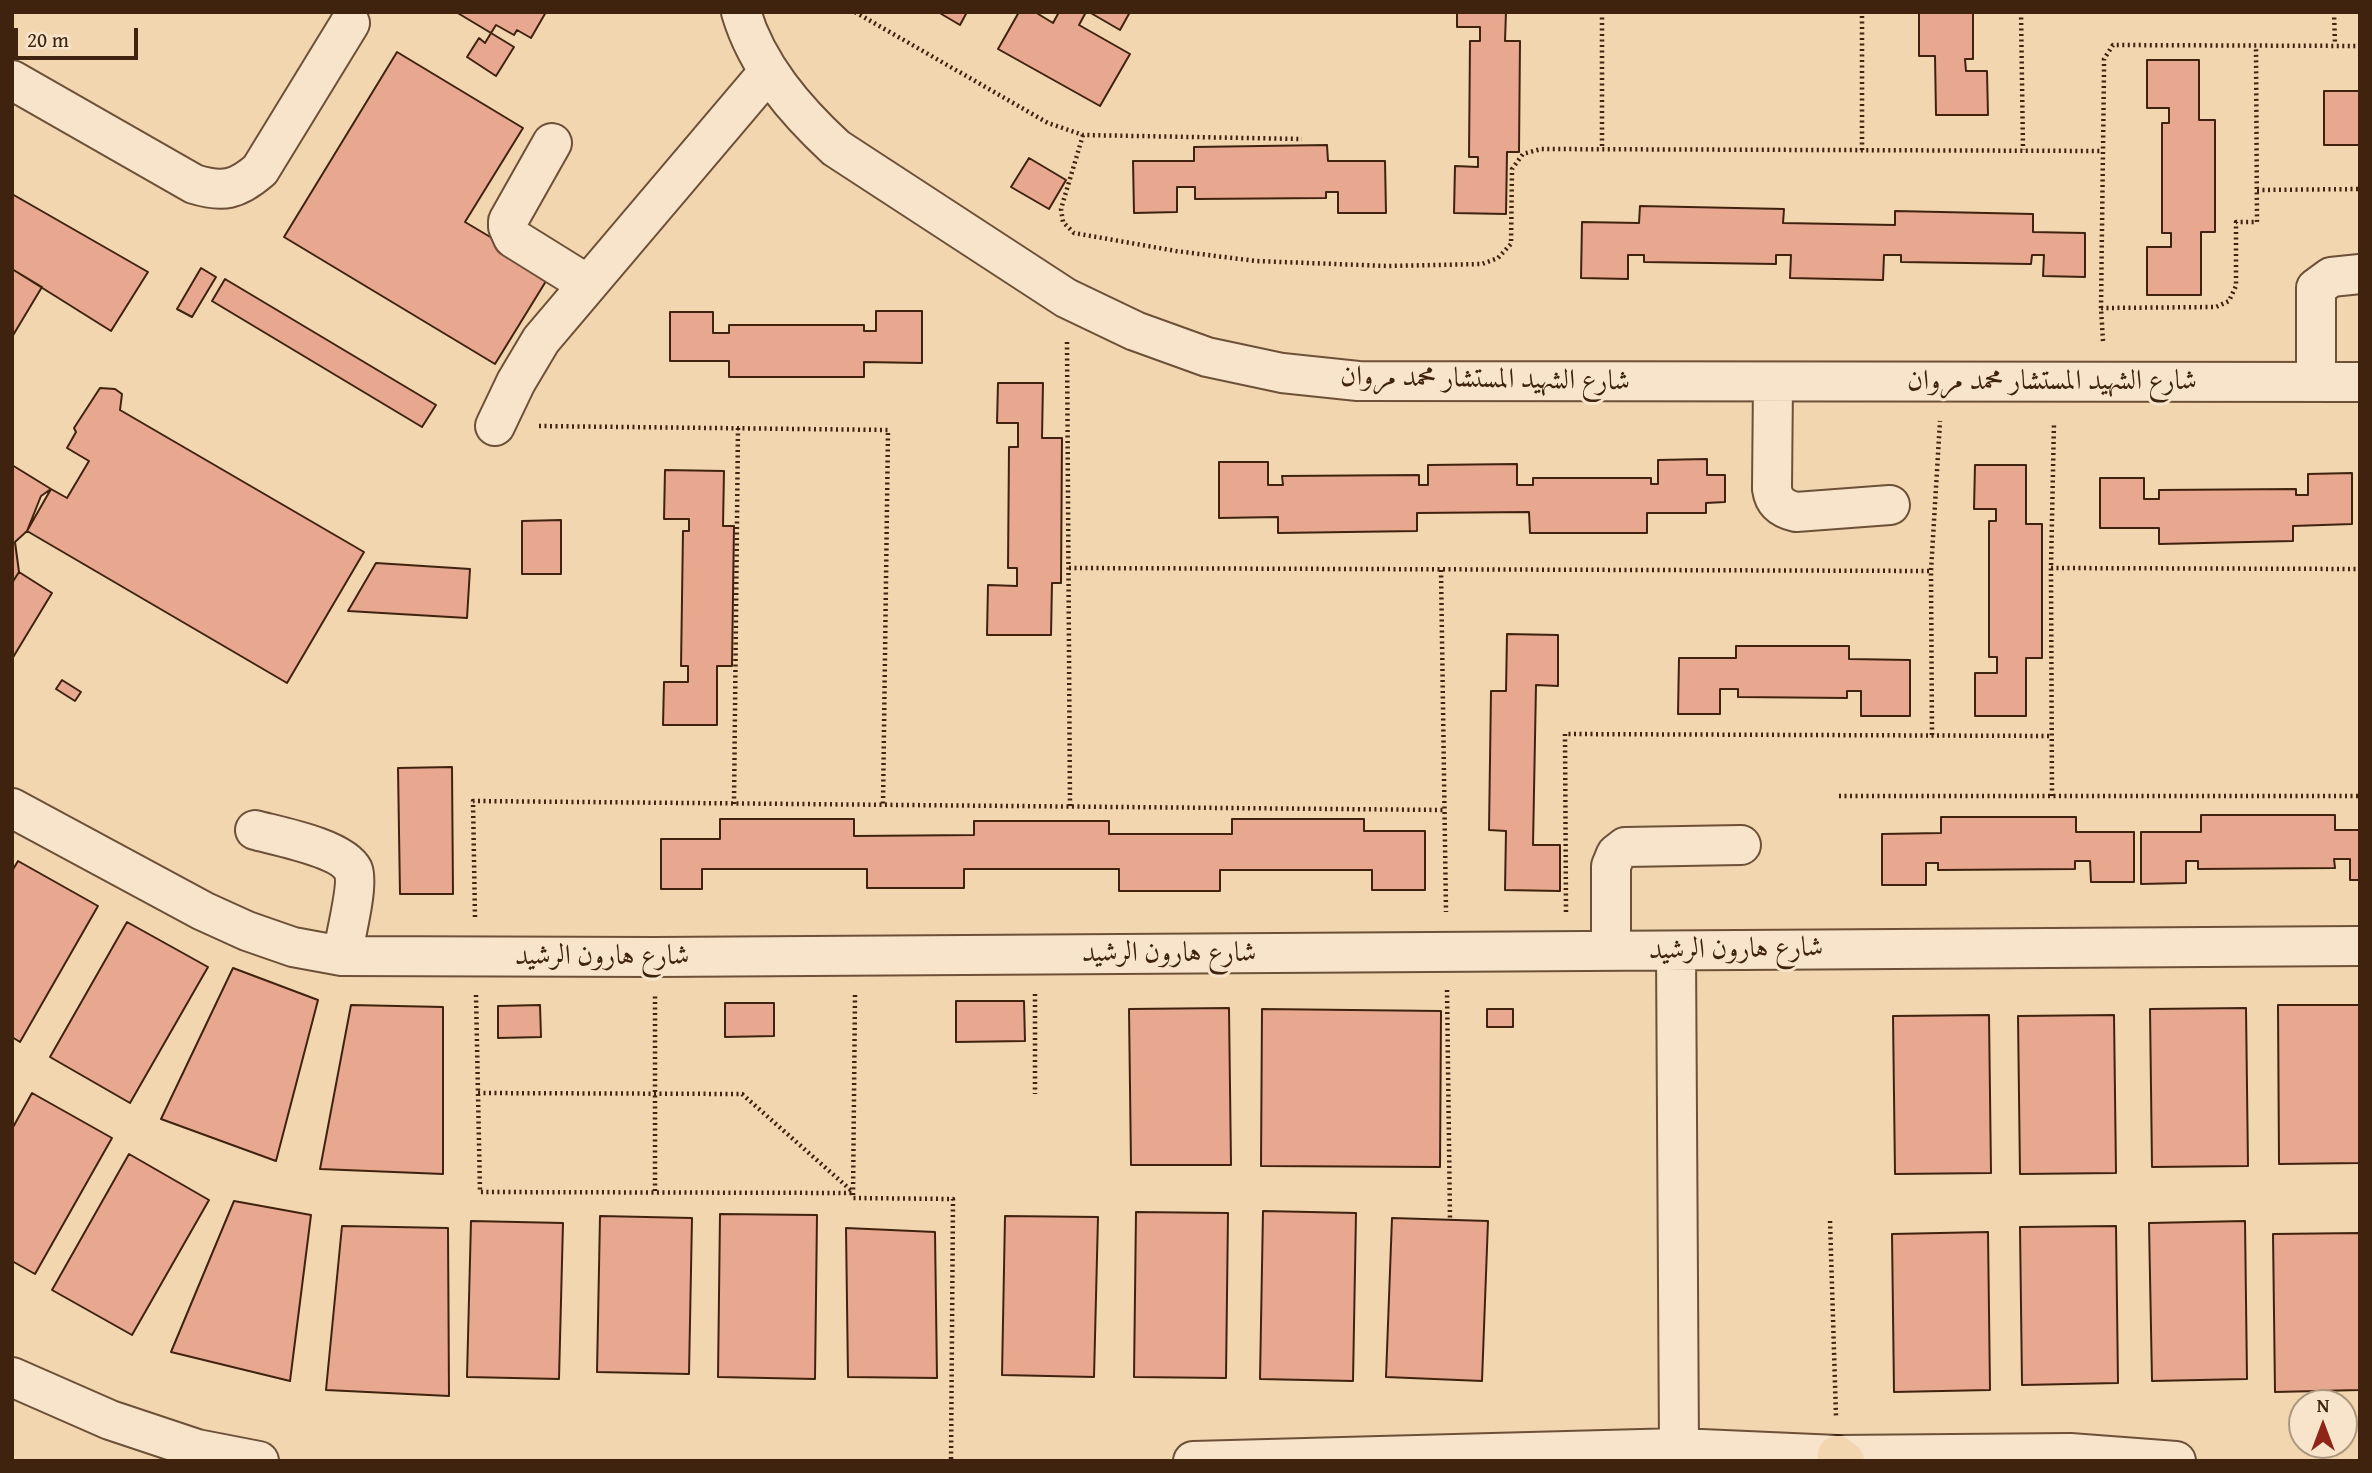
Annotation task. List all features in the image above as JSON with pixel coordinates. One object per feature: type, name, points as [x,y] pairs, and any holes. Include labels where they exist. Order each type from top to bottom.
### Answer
[{"type":"street","name":"شارع الشهيد المستشار محمد مروان","points":[[741,12],[769,71],[787,98],[836,148],[1066,298],[1135,331],[1207,357],[1282,373],[1358,381],[2360,382]]},
{"type":"street","points":[[12,80],[194,184],[211,190],[229,189],[246,182],[260,170],[350,23]]},
{"type":"street","points":[[495,425],[541,340],[769,71]]},
{"type":"street","points":[[552,143],[508,221],[508,227],[517,242],[587,284]]},
{"type":"street","points":[[2316,382],[2316,288],[2331,277],[2360,274]]},
{"type":"street","points":[[1773,382],[1772,489],[1773,497],[1779,504],[1796,512],[1890,505]]},
{"type":"street","name":"شارع هارون الرشيد","points":[[12,808],[203,911],[247,931],[293,947],[342,956],[475,958],[2360,946]]},
{"type":"street","points":[[254,830],[324,850],[342,859],[353,871],[354,887],[342,956]]},
{"type":"street","points":[[1611,950],[1611,866],[1616,854],[1625,847],[1741,845]]},
{"type":"street","points":[[1675,951],[1679,1448]]},
{"type":"street","points":[[12,1377],[110,1420],[197,1449],[259,1461]]},
{"type":"street","points":[[1193,1461],[1679,1448],[1841,1458],[2070,1453],[2176,1461]]},
{"type":"path","points":[[855,12],[1048,123],[1083,135],[1302,139]]},
{"type":"path","points":[[1602,12],[1602,149]]},
{"type":"path","points":[[1862,12],[1862,150]]},
{"type":"path","points":[[2021,12],[2023,150]]},
{"type":"path","points":[[2334,12],[2335,45]]},
{"type":"path","points":[[2105,382],[2101,308],[2104,59],[2113,45],[2360,46]]},
{"type":"path","points":[[2101,308],[2216,307],[2229,301],[2236,286],[2236,222],[2257,222],[2256,46]]},
{"type":"path","points":[[1083,135],[1062,209],[1063,222],[1074,233],[1176,251],[1256,261],[1388,266],[1482,264],[1498,258],[1511,244],[1513,169],[1523,154],[1541,149],[2102,151]]},
{"type":"path","points":[[2257,190],[2360,189]]},
{"type":"path","points":[[1066,298],[1070,807]]},
{"type":"path","points":[[1932,735],[1931,571],[1942,382]]},
{"type":"path","points":[[2052,796],[2051,568],[2055,382]]},
{"type":"path","points":[[495,425],[888,430],[883,805]]},
{"type":"path","points":[[734,804],[738,427]]},
{"type":"path","points":[[1069,568],[1931,571]]},
{"type":"path","points":[[2051,568],[2360,569]]},
{"type":"path","points":[[1441,570],[1450,1219]]},
{"type":"path","points":[[1566,950],[1565,734],[2052,736]]},
{"type":"path","points":[[1839,796],[2360,796]]},
{"type":"path","points":[[853,1193],[480,1192],[472,801],[1444,810]]},
{"type":"path","points":[[1035,955],[1035,1094]]},
{"type":"path","points":[[855,956],[853,1198],[953,1199],[951,1461]]},
{"type":"path","points":[[655,957],[655,1191]]},
{"type":"path","points":[[478,1093],[742,1094],[853,1193]]},
{"type":"path","points":[[1830,1221],[1841,1458]]},
{"type":"building","points":[[456,12],[546,12],[531,38],[517,30],[514,35],[496,25],[491,33]]},
{"type":"building","points":[[938,12],[967,12],[960,25]]},
{"type":"building","points":[[1019,12],[1035,12],[1053,23],[1059,12],[1086,12],[1079,25],[1130,54],[1100,106],[998,49]]},
{"type":"building","points":[[1089,12],[1130,12],[1120,30]]},
{"type":"building","points":[[1457,12],[1506,12],[1505,41],[1520,41],[1519,152],[1507,152],[1506,214],[1454,213],[1455,166],[1478,167],[1478,157],[1469,157],[1470,41],[1480,41],[1480,27],[1457,27]]},
{"type":"building","points":[[1919,12],[1973,12],[1973,59],[1965,59],[1966,71],[1987,71],[1988,115],[1936,115],[1935,56],[1919,56]]},
{"type":"building","points":[[491,33],[514,47],[496,76],[467,57],[479,38],[485,43]]},
{"type":"building","points":[[397,52],[523,128],[465,222],[551,273],[495,364],[284,237]]},
{"type":"building","points":[[2147,60],[2199,60],[2199,120],[2215,120],[2215,232],[2201,232],[2201,295],[2147,295],[2147,247],[2171,247],[2171,233],[2162,233],[2162,123],[2169,123],[2169,108],[2147,108]]},
{"type":"building","points":[[2324,91],[2360,91],[2360,145],[2324,145]]},
{"type":"building","points":[[1327,145],[1328,161],[1385,161],[1386,213],[1338,213],[1338,192],[1326,192],[1326,198],[1195,199],[1195,187],[1177,187],[1177,212],[1134,213],[1133,161],[1194,161],[1194,147]]},
{"type":"building","points":[[1029,158],[1066,180],[1049,209],[1011,187]]},
{"type":"building","points":[[12,194],[148,272],[111,331],[12,269]]},
{"type":"building","points":[[1640,206],[1784,209],[1783,223],[1895,225],[1895,211],[2033,214],[2033,232],[2085,233],[2085,277],[2043,276],[2044,255],[2032,255],[2031,264],[1901,262],[1901,255],[1884,255],[1883,280],[1790,278],[1791,255],[1776,255],[1776,264],[1644,262],[1644,255],[1628,255],[1628,279],[1581,278],[1582,222],[1639,223]]},
{"type":"building","points":[[201,268],[216,277],[192,317],[177,309]]},
{"type":"building","points":[[12,269],[42,287],[12,337]]},
{"type":"building","points":[[225,279],[436,405],[422,427],[212,301]]},
{"type":"building","points":[[876,311],[922,311],[922,363],[864,362],[864,377],[729,377],[729,361],[670,361],[670,312],[713,312],[713,333],[729,333],[729,325],[864,325],[864,331],[876,331]]},
{"type":"building","points":[[998,383],[1043,383],[1042,438],[1062,438],[1061,583],[1052,583],[1051,635],[987,635],[988,585],[1017,586],[1017,568],[1008,568],[1009,447],[1018,447],[1018,423],[997,423]]},
{"type":"building","points":[[100,388],[115,389],[122,394],[120,410],[364,552],[287,683],[27,531],[51,489],[67,498],[89,461],[67,448],[76,432],[74,428]]},
{"type":"building","points":[[1707,459],[1707,475],[1725,475],[1725,502],[1706,503],[1706,513],[1647,513],[1647,533],[1530,533],[1529,512],[1417,513],[1417,531],[1278,533],[1278,517],[1219,518],[1219,462],[1268,462],[1268,485],[1283,485],[1282,476],[1419,475],[1419,485],[1428,485],[1428,465],[1517,464],[1517,485],[1533,485],[1533,478],[1651,478],[1651,484],[1658,484],[1658,460]]},
{"type":"building","points":[[12,465],[51,489],[41,496],[27,531],[15,542],[19,572],[12,583]]},
{"type":"building","points":[[1975,465],[2026,465],[2026,524],[2042,524],[2042,658],[2026,658],[2026,716],[1975,716],[1975,673],[1997,673],[1997,657],[1989,657],[1989,521],[1996,521],[1996,509],[1974,509]]},
{"type":"building","points":[[665,470],[724,471],[723,526],[734,526],[732,666],[717,666],[717,725],[663,725],[664,682],[688,682],[688,666],[681,666],[683,531],[689,531],[689,519],[664,519]]},
{"type":"building","points":[[2352,473],[2352,524],[2293,526],[2293,541],[2159,544],[2159,528],[2100,528],[2100,478],[2144,478],[2144,499],[2159,499],[2159,490],[2296,489],[2296,495],[2308,495],[2308,474]]},
{"type":"building","points":[[561,520],[561,574],[522,574],[522,521]]},
{"type":"building","points":[[376,563],[470,569],[467,618],[348,611]]},
{"type":"building","points":[[19,572],[52,593],[12,659],[12,583]]},
{"type":"building","points":[[1507,634],[1558,635],[1558,686],[1536,685],[1533,845],[1560,845],[1560,891],[1505,890],[1506,831],[1489,830],[1491,691],[1506,691]]},
{"type":"building","points":[[1736,646],[1849,646],[1849,659],[1910,660],[1910,716],[1861,716],[1861,691],[1847,691],[1847,698],[1738,697],[1738,689],[1720,689],[1720,714],[1678,714],[1679,658],[1736,658]]},
{"type":"building","points":[[62,680],[81,692],[75,701],[56,689]]},
{"type":"building","points":[[452,767],[453,894],[400,894],[398,768]]},
{"type":"building","points":[[2201,815],[2335,815],[2335,830],[2360,830],[2360,880],[2350,880],[2350,859],[2334,859],[2335,868],[2198,869],[2198,861],[2186,861],[2186,883],[2141,884],[2141,832],[2201,832]]},
{"type":"building","points":[[1941,817],[2076,817],[2076,832],[2134,832],[2134,882],[2091,882],[2090,861],[2075,861],[2075,869],[1938,870],[1938,863],[1926,863],[1926,885],[1882,885],[1882,834],[1941,833]]},
{"type":"building","points":[[720,819],[854,819],[854,836],[974,835],[974,821],[1109,821],[1109,834],[1232,834],[1232,819],[1364,819],[1364,831],[1425,831],[1425,890],[1372,890],[1372,870],[1220,870],[1220,891],[1119,891],[1119,869],[964,869],[964,888],[867,888],[867,869],[702,869],[702,889],[661,889],[661,839],[720,839]]},
{"type":"building","points":[[18,861],[98,906],[20,1042],[12,1037],[12,871]]},
{"type":"building","points":[[127,922],[208,967],[130,1103],[50,1057]]},
{"type":"building","points":[[233,968],[318,1000],[276,1161],[161,1119]]},
{"type":"building","points":[[956,1001],[1024,1001],[1025,1041],[956,1042]]},
{"type":"building","points":[[725,1003],[774,1003],[774,1036],[725,1037]]},
{"type":"building","points":[[351,1005],[443,1007],[443,1174],[320,1169]]},
{"type":"building","points":[[540,1005],[541,1037],[498,1038],[498,1006]]},
{"type":"building","points":[[2278,1005],[2360,1005],[2360,1163],[2279,1164]]},
{"type":"building","points":[[1229,1008],[1231,1165],[1131,1165],[1129,1009]]},
{"type":"building","points":[[2246,1008],[2248,1166],[2152,1167],[2150,1009]]},
{"type":"building","points":[[1262,1009],[1441,1011],[1440,1167],[1261,1166]]},
{"type":"building","points":[[1487,1009],[1513,1009],[1513,1027],[1487,1027]]},
{"type":"building","points":[[1989,1015],[1991,1173],[1895,1174],[1893,1016]]},
{"type":"building","points":[[2114,1015],[2116,1173],[2020,1174],[2018,1016]]},
{"type":"building","points":[[32,1093],[112,1138],[35,1274],[12,1261],[12,1129]]},
{"type":"building","points":[[129,1154],[209,1200],[132,1335],[52,1290]]},
{"type":"building","points":[[234,1201],[311,1215],[290,1381],[171,1352]]},
{"type":"building","points":[[1263,1211],[1356,1213],[1353,1381],[1260,1379]]},
{"type":"building","points":[[1136,1212],[1228,1213],[1226,1378],[1134,1377]]},
{"type":"building","points":[[720,1214],[817,1215],[815,1379],[718,1377]]},
{"type":"building","points":[[600,1216],[692,1218],[689,1374],[597,1372]]},
{"type":"building","points":[[1005,1216],[1098,1217],[1094,1377],[1002,1375]]},
{"type":"building","points":[[1392,1218],[1488,1221],[1482,1381],[1386,1377]]},
{"type":"building","points":[[471,1221],[563,1223],[559,1379],[467,1377]]},
{"type":"building","points":[[2245,1221],[2247,1379],[2152,1381],[2149,1223]]},
{"type":"building","points":[[342,1226],[448,1228],[449,1396],[326,1390]]},
{"type":"building","points":[[2116,1226],[2118,1383],[2022,1385],[2020,1227]]},
{"type":"building","points":[[846,1228],[935,1232],[937,1378],[848,1377]]},
{"type":"building","points":[[1988,1232],[1990,1390],[1894,1392],[1892,1234]]},
{"type":"building","points":[[2360,1233],[2360,1390],[2288,1389],[2288,1392],[2275,1392],[2273,1234]]}]
